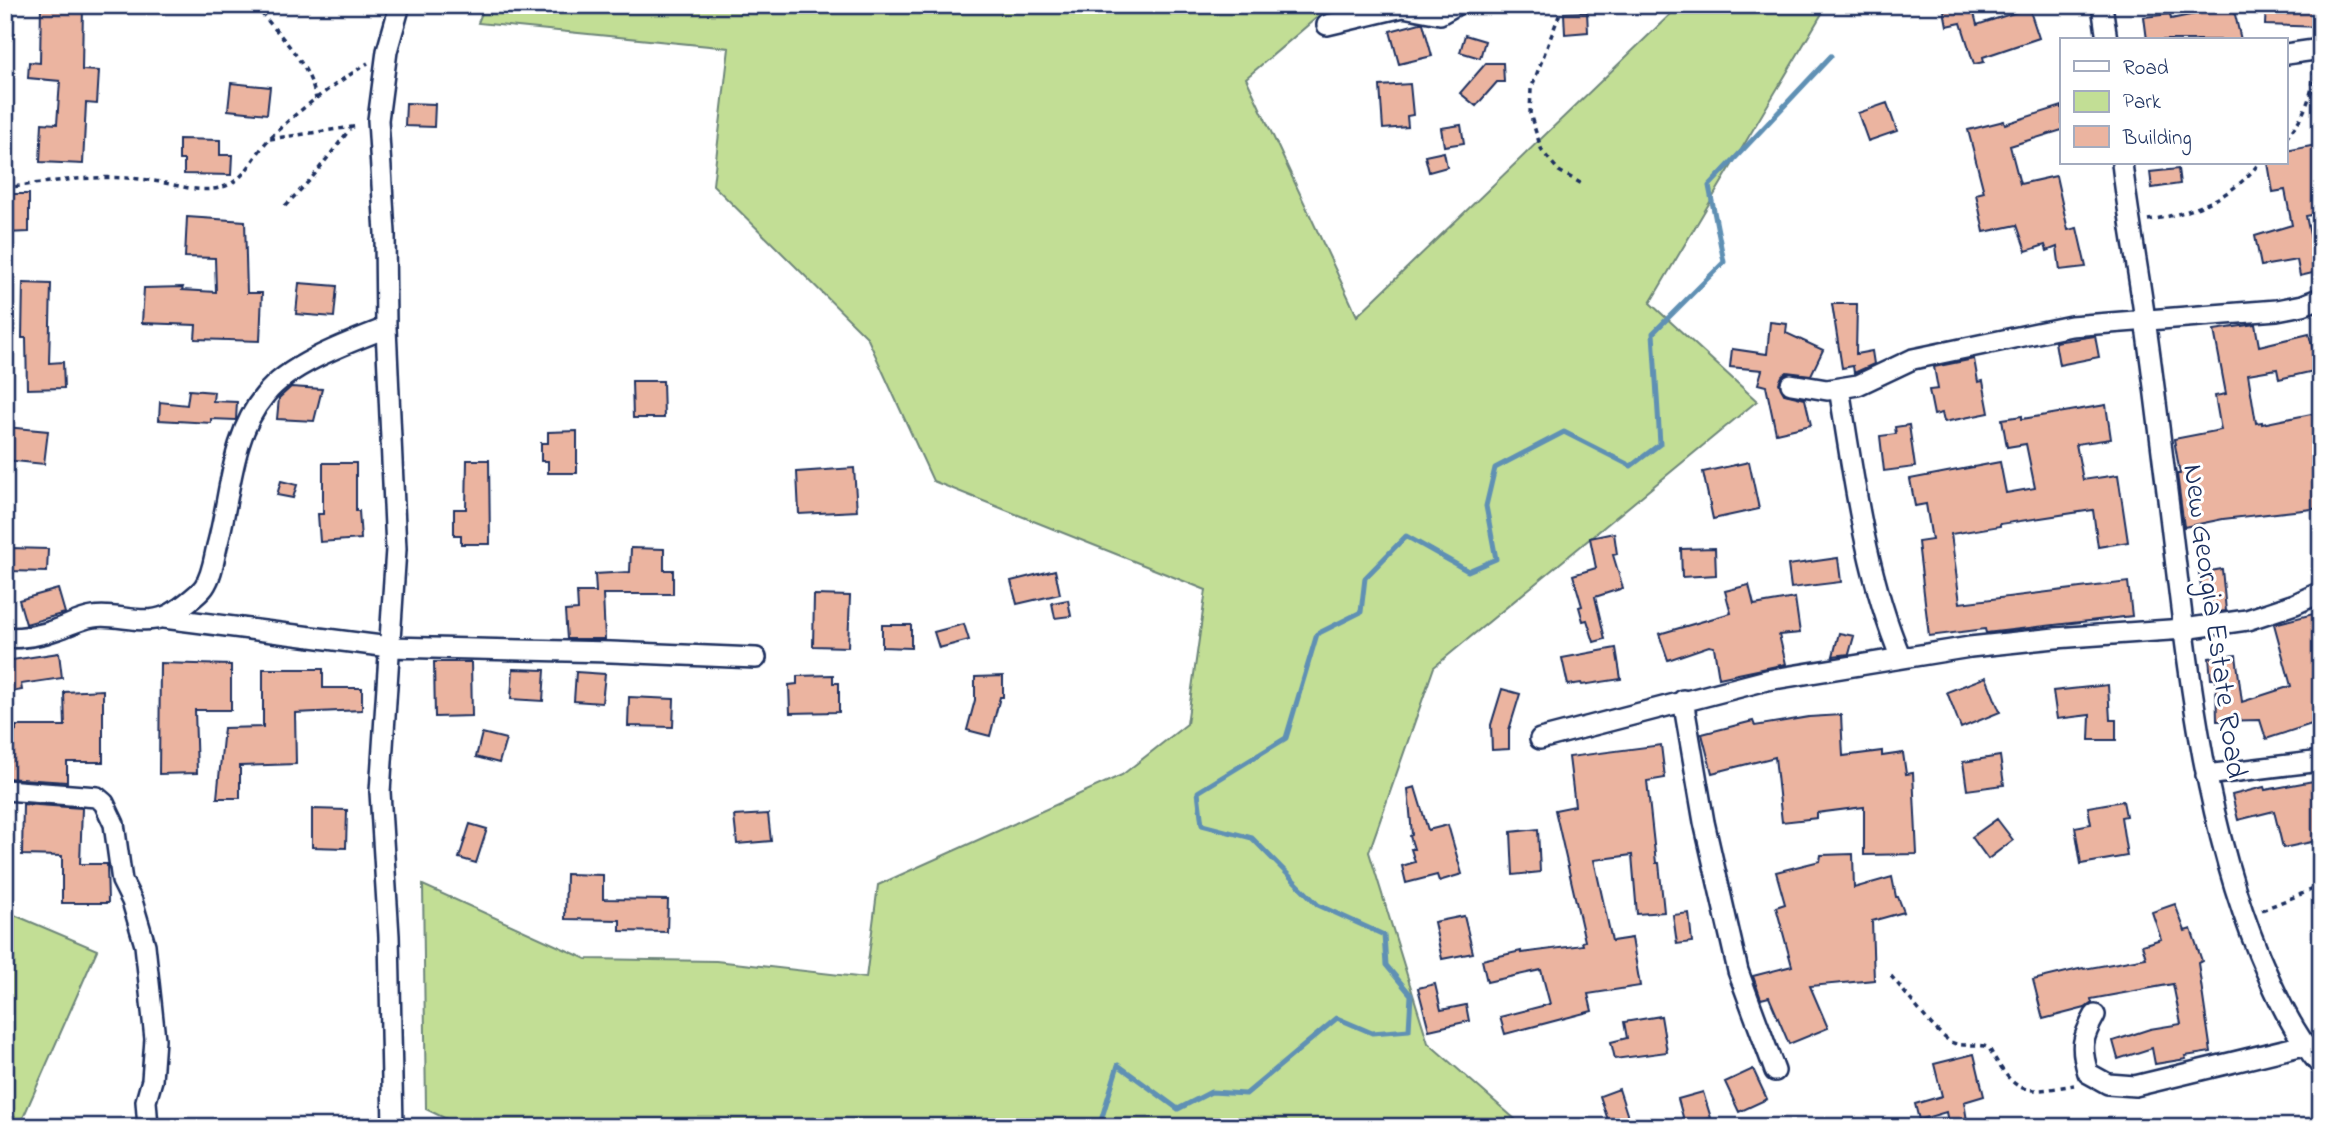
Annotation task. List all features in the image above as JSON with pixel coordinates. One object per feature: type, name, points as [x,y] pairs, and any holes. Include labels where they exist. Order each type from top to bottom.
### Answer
[{"type":"street","points":[[393,1127],[389,936],[380,792],[396,549],[386,328],[385,233],[378,120],[387,51],[400,5]]},
{"type":"street","points":[[1327,25],[1403,7],[1440,14],[1456,5]]},
{"type":"street","points":[[2102,5],[2107,38]]},
{"type":"street","points":[[2288,54],[2318,50]]},
{"type":"street","name":"New Georgia Estate Road","points":[[2122,164],[2145,320],[2184,629],[2206,775],[2218,832],[2242,915],[2275,993],[2304,1045],[2321,1066]]},
{"type":"street","points":[[1791,384],[1827,390],[1858,385],[1913,359],[2071,326],[2277,310],[2321,298]]},
{"type":"street","points":[[164,618],[204,587],[226,514],[241,435],[265,394],[291,373],[337,346],[386,328]]},
{"type":"street","points":[[1839,388],[1860,518],[1878,593],[1901,658]]},
{"type":"street","points":[[1541,739],[1779,677],[1970,647],[2184,629],[2247,620],[2321,592]]},
{"type":"street","points":[[5,638],[28,638],[56,630],[79,619],[108,616],[130,620],[164,618],[388,647],[756,658]]},
{"type":"street","points":[[1683,700],[1704,822],[1738,971],[1775,1071]]},
{"type":"street","points":[[2206,775],[2321,761]]},
{"type":"street","points":[[5,790],[97,797],[109,811],[114,824],[122,881],[132,901],[145,945],[151,988],[155,1039],[152,1080],[146,1101],[148,1127]]},
{"type":"street","points":[[2095,1015],[2084,1035],[2082,1054],[2088,1073],[2108,1084],[2135,1086],[2304,1045]]},
{"type":"path","points":[[255,5],[306,68],[316,99]]},
{"type":"path","points":[[1563,5],[1531,89],[1530,114],[1542,151],[1559,171],[1584,185]]},
{"type":"path","points":[[2288,135],[2304,114],[2314,86],[2318,50],[2316,5]]},
{"type":"path","points":[[5,188],[63,180],[140,178],[202,190],[227,186],[242,176],[269,139],[316,99],[387,51]]},
{"type":"path","points":[[269,139],[350,129],[378,120]]},
{"type":"path","points":[[285,206],[311,179],[350,129]]},
{"type":"path","points":[[2129,223],[2173,217],[2221,197],[2248,178],[2258,164]]},
{"type":"path","points":[[2242,915],[2268,908],[2321,886]]},
{"type":"path","points":[[1891,975],[1941,1034],[1954,1044],[1984,1045],[1989,1048],[2013,1084],[2024,1090],[2037,1092],[2101,1080]]},
{"type":"green space","points":[[485,5],[1322,5],[1322,13],[1246,78],[1357,316],[1680,5],[1827,5],[1650,303],[1757,401],[1434,667],[1369,852],[1428,1043],[1524,1127],[463,1127],[426,1109],[423,885],[586,959],[716,961],[866,978],[878,885],[1122,775],[1187,724],[1206,590],[933,481],[867,337],[713,185],[729,48],[478,23]]},
{"type":"green space","points":[[5,911],[97,950],[19,1127],[5,1127]]},
{"type":"building","points":[[41,5],[83,5],[82,70],[99,71],[97,104],[86,103],[83,164],[40,162],[42,123],[57,124],[60,81],[28,78],[29,62],[40,63]]},
{"type":"building","points":[[1943,5],[1972,5],[1977,25],[2029,8],[2039,38],[1983,57],[1984,62],[1974,64],[1961,23],[1947,26]]},
{"type":"building","points":[[2266,5],[2321,5],[2321,27],[2265,25]]},
{"type":"building","points":[[2233,6],[2241,38],[2147,38],[2144,17],[2170,14],[2171,19]]},
{"type":"building","points":[[1587,12],[1588,32],[1565,34],[1564,13]]},
{"type":"building","points":[[1423,23],[1432,56],[1399,64],[1390,31]]},
{"type":"building","points":[[1465,35],[1485,41],[1480,58],[1460,52]]},
{"type":"building","points":[[1486,63],[1503,63],[1504,82],[1497,82],[1476,106],[1460,93]]},
{"type":"building","points":[[231,83],[270,87],[267,114],[228,110]]},
{"type":"building","points":[[1410,84],[1413,115],[1407,116],[1408,127],[1383,129],[1380,86]]},
{"type":"building","points":[[406,103],[435,104],[434,127],[405,126]]},
{"type":"building","points":[[1887,103],[1897,131],[1868,141],[1858,113]]},
{"type":"building","points":[[2060,107],[2060,131],[2010,146],[2020,184],[2056,176],[2068,230],[2077,228],[2086,267],[2060,270],[2057,247],[2047,251],[2045,245],[2026,251],[2017,225],[1984,232],[1976,194],[1984,192],[1968,130],[2004,121],[2005,124]]},
{"type":"building","points":[[1461,125],[1464,143],[1444,146],[1441,128]]},
{"type":"building","points":[[179,139],[220,140],[220,155],[232,155],[231,175],[184,174],[184,160],[179,160]]},
{"type":"building","points":[[2321,144],[2321,213],[2306,216],[2313,249],[2319,248],[2321,271],[2300,276],[2297,260],[2261,266],[2255,236],[2292,225],[2285,190],[2273,192],[2268,164],[2288,164],[2288,151]]},
{"type":"building","points":[[1444,152],[1447,167],[1429,172],[1425,156]]},
{"type":"building","points":[[2178,169],[2180,184],[2152,188],[2150,172]]},
{"type":"building","points":[[5,194],[29,194],[29,232],[5,233]]},
{"type":"building","points":[[187,217],[245,221],[247,293],[262,293],[260,341],[195,339],[196,325],[142,323],[144,288],[183,287],[182,290],[216,292],[215,258],[185,257]]},
{"type":"building","points":[[23,283],[51,284],[49,363],[63,362],[64,388],[27,389],[26,338],[22,338]]},
{"type":"building","points":[[299,283],[337,286],[334,317],[296,314]]},
{"type":"building","points":[[1832,304],[1857,304],[1856,354],[1872,351],[1874,364],[1854,373],[1853,366],[1842,368]]},
{"type":"building","points":[[1770,322],[1787,324],[1786,333],[1823,350],[1811,375],[1787,372],[1779,383],[1784,394],[1805,399],[1811,425],[1776,433],[1766,386],[1758,384],[1762,370],[1730,367],[1732,349],[1767,354]]},
{"type":"building","points":[[2255,324],[2259,346],[2309,334],[2318,370],[2279,379],[2277,369],[2248,374],[2256,423],[2321,412],[2321,508],[2223,519],[2184,527],[2174,439],[2221,430],[2215,396],[2226,394],[2214,330]]},
{"type":"building","points":[[2095,336],[2099,357],[2059,365],[2055,342]]},
{"type":"building","points":[[1974,359],[1978,382],[1983,381],[1989,413],[1944,422],[1942,413],[1934,415],[1929,390],[1938,389],[1934,367]]},
{"type":"building","points":[[632,381],[663,381],[664,418],[633,418]]},
{"type":"building","points":[[291,387],[322,389],[314,421],[277,419],[279,398]]},
{"type":"building","points":[[189,390],[214,392],[213,401],[237,402],[236,420],[211,419],[211,423],[159,420],[160,402],[187,405]]},
{"type":"building","points":[[2106,405],[2111,439],[2076,444],[2083,480],[2118,475],[2128,542],[2098,547],[2093,510],[1951,534],[1960,603],[2128,582],[2132,616],[1986,633],[1985,629],[1929,636],[1918,542],[1932,540],[1926,504],[1915,506],[1910,479],[2000,462],[2006,493],[2035,488],[2026,444],[2007,447],[2002,419],[2022,416],[2022,419]]},
{"type":"building","points":[[1909,425],[1915,467],[1884,471],[1880,436],[1896,434],[1895,427]]},
{"type":"building","points":[[5,427],[48,431],[44,464],[5,460]]},
{"type":"building","points":[[577,431],[577,473],[548,473],[548,461],[541,461],[541,443],[548,443],[548,432]]},
{"type":"building","points":[[467,460],[489,460],[490,544],[461,544],[461,535],[454,535],[454,509],[466,509]]},
{"type":"building","points":[[1749,462],[1759,509],[1713,519],[1703,472]]},
{"type":"building","points":[[323,463],[356,463],[356,511],[359,511],[361,539],[320,542],[318,514],[323,514]]},
{"type":"building","points":[[854,468],[857,511],[799,514],[797,472]]},
{"type":"building","points":[[281,481],[297,485],[293,498],[277,495]]},
{"type":"building","points":[[1614,533],[1617,554],[1613,555],[1623,588],[1595,597],[1605,639],[1594,642],[1587,620],[1583,621],[1579,607],[1582,606],[1573,575],[1596,568],[1590,538]]},
{"type":"building","points":[[10,548],[48,549],[47,572],[10,571]]},
{"type":"building","points":[[631,548],[664,549],[664,570],[673,570],[673,594],[603,594],[605,639],[567,639],[565,611],[578,610],[577,592],[596,592],[595,574],[630,572]]},
{"type":"building","points":[[1715,548],[1716,575],[1682,577],[1681,549]]},
{"type":"building","points":[[1838,558],[1841,582],[1791,588],[1788,565]]},
{"type":"building","points":[[2222,569],[2226,611],[2205,612],[2199,573]]},
{"type":"building","points":[[1055,570],[1060,594],[1017,604],[1011,581]]},
{"type":"building","points":[[1749,585],[1754,605],[1795,598],[1800,633],[1779,635],[1786,664],[1719,678],[1714,647],[1709,646],[1668,660],[1659,634],[1731,613],[1725,591]]},
{"type":"building","points":[[58,589],[65,613],[26,624],[19,600]]},
{"type":"building","points":[[814,595],[850,596],[848,647],[813,646]]},
{"type":"building","points":[[1068,600],[1071,616],[1055,618],[1052,603]]},
{"type":"building","points":[[2321,612],[2321,721],[2266,739],[2260,720],[2217,721],[2216,679],[2211,679],[2209,658],[2236,655],[2242,702],[2291,686],[2274,624]]},
{"type":"building","points":[[964,624],[969,640],[939,648],[934,632]]},
{"type":"building","points":[[882,625],[911,625],[911,648],[882,647]]},
{"type":"building","points":[[1839,633],[1854,636],[1849,654],[1833,656]]},
{"type":"building","points":[[1616,648],[1621,679],[1568,685],[1562,658]]},
{"type":"building","points":[[59,653],[62,678],[21,684],[22,690],[5,693],[5,661]]},
{"type":"building","points":[[434,662],[471,662],[472,716],[435,717]]},
{"type":"building","points":[[160,663],[231,665],[231,710],[195,710],[197,773],[159,774]]},
{"type":"building","points":[[263,669],[323,669],[323,688],[362,688],[362,710],[295,713],[296,764],[240,766],[240,798],[217,798],[224,728],[263,727]]},
{"type":"building","points":[[513,669],[545,670],[543,701],[511,699]]},
{"type":"building","points":[[576,672],[605,674],[602,703],[574,701]]},
{"type":"building","points":[[833,675],[833,683],[839,683],[839,712],[790,713],[789,685],[797,684],[797,676]]},
{"type":"building","points":[[1003,676],[1003,697],[1000,697],[990,736],[967,730],[975,700],[975,677]]},
{"type":"building","points":[[1986,677],[2000,712],[1961,728],[1947,692]]},
{"type":"building","points":[[2108,685],[2110,720],[2116,720],[2116,740],[2089,740],[2090,715],[2057,719],[2053,691]]},
{"type":"building","points":[[1502,689],[1520,694],[1509,730],[1509,749],[1492,750],[1491,725]]},
{"type":"building","points":[[103,690],[103,762],[67,762],[67,782],[5,778],[5,731],[16,731],[16,726],[65,726],[64,692]]},
{"type":"building","points":[[629,697],[674,699],[673,727],[628,726]]},
{"type":"building","points":[[1841,715],[1843,756],[1882,751],[1882,756],[1903,753],[1906,774],[1913,773],[1917,854],[1864,855],[1864,807],[1817,813],[1817,818],[1782,822],[1775,757],[1712,773],[1702,734],[1753,721],[1755,726]]},
{"type":"building","points":[[482,733],[506,739],[499,763],[476,757]]},
{"type":"building","points":[[1661,745],[1665,778],[1647,781],[1664,912],[1637,914],[1632,855],[1594,860],[1612,941],[1632,938],[1640,986],[1588,994],[1592,1011],[1505,1034],[1500,1017],[1550,1004],[1541,970],[1487,982],[1482,960],[1521,951],[1583,945],[1582,942],[1585,941],[1555,810],[1575,806],[1569,757]]},
{"type":"building","points":[[2000,756],[2004,785],[1967,790],[1963,762]]},
{"type":"building","points":[[2319,780],[2321,840],[2283,848],[2274,811],[2238,820],[2232,795],[2264,787],[2265,790]]},
{"type":"building","points":[[1415,787],[1428,830],[1448,825],[1462,874],[1439,881],[1437,875],[1406,883],[1402,866],[1415,862],[1411,849],[1414,849],[1410,836],[1408,789]]},
{"type":"building","points":[[2123,801],[2126,816],[2121,817],[2127,856],[2081,864],[2075,827],[2091,824],[2088,807]]},
{"type":"building","points":[[23,804],[82,808],[80,864],[107,864],[108,903],[62,903],[62,856],[22,855]]},
{"type":"building","points":[[312,809],[347,810],[346,848],[312,847]]},
{"type":"building","points":[[768,814],[771,841],[737,844],[734,816]]},
{"type":"building","points":[[1997,819],[2013,840],[1988,859],[1972,837]]},
{"type":"building","points":[[470,824],[487,829],[476,863],[459,858]]},
{"type":"building","points":[[1538,829],[1540,872],[1513,875],[1511,832]]},
{"type":"building","points":[[1853,854],[1854,888],[1892,877],[1896,897],[1904,912],[1872,921],[1874,980],[1810,986],[1828,1028],[1789,1044],[1769,997],[1761,999],[1753,976],[1792,966],[1776,907],[1785,904],[1776,872],[1820,861],[1821,855]]},
{"type":"building","points":[[566,874],[603,875],[603,899],[668,900],[667,932],[620,931],[620,920],[565,919]]},
{"type":"building","points":[[2175,904],[2185,931],[2191,929],[2202,961],[2198,963],[2211,1052],[2155,1064],[2152,1048],[2118,1059],[2113,1041],[2150,1029],[2181,1024],[2173,984],[2091,999],[2092,1003],[2085,1008],[2043,1019],[2033,980],[2083,968],[2146,958],[2142,945],[2161,939],[2152,912]]},
{"type":"building","points":[[1689,913],[1692,942],[1677,944],[1673,915]]},
{"type":"building","points":[[1464,916],[1473,953],[1442,959],[1434,922]]},
{"type":"building","points":[[1435,984],[1441,1010],[1466,1005],[1469,1021],[1429,1030],[1418,988]]},
{"type":"building","points":[[1661,1016],[1667,1052],[1615,1059],[1611,1042],[1627,1038],[1624,1022]]},
{"type":"building","points":[[1974,1054],[1984,1096],[1964,1102],[1968,1127],[1949,1127],[1946,1112],[1919,1120],[1915,1104],[1942,1096],[1934,1064]]},
{"type":"building","points":[[1753,1069],[1767,1099],[1739,1112],[1725,1082]]},
{"type":"building","points":[[1619,1089],[1628,1117],[1609,1123],[1600,1096]]},
{"type":"building","points":[[1703,1092],[1711,1118],[1685,1124],[1678,1099]]},
{"type":"waterway","points":[[1099,1127],[1118,1065],[1178,1109],[1211,1092],[1246,1094],[1337,1018],[1372,1033],[1409,1030],[1411,995],[1386,965],[1384,935],[1318,905],[1252,838],[1202,825],[1198,792],[1286,738],[1317,634],[1361,612],[1365,578],[1406,536],[1468,571],[1496,559],[1486,506],[1495,468],[1564,432],[1631,466],[1660,444],[1653,333],[1724,262],[1709,186],[1831,56]]}]
